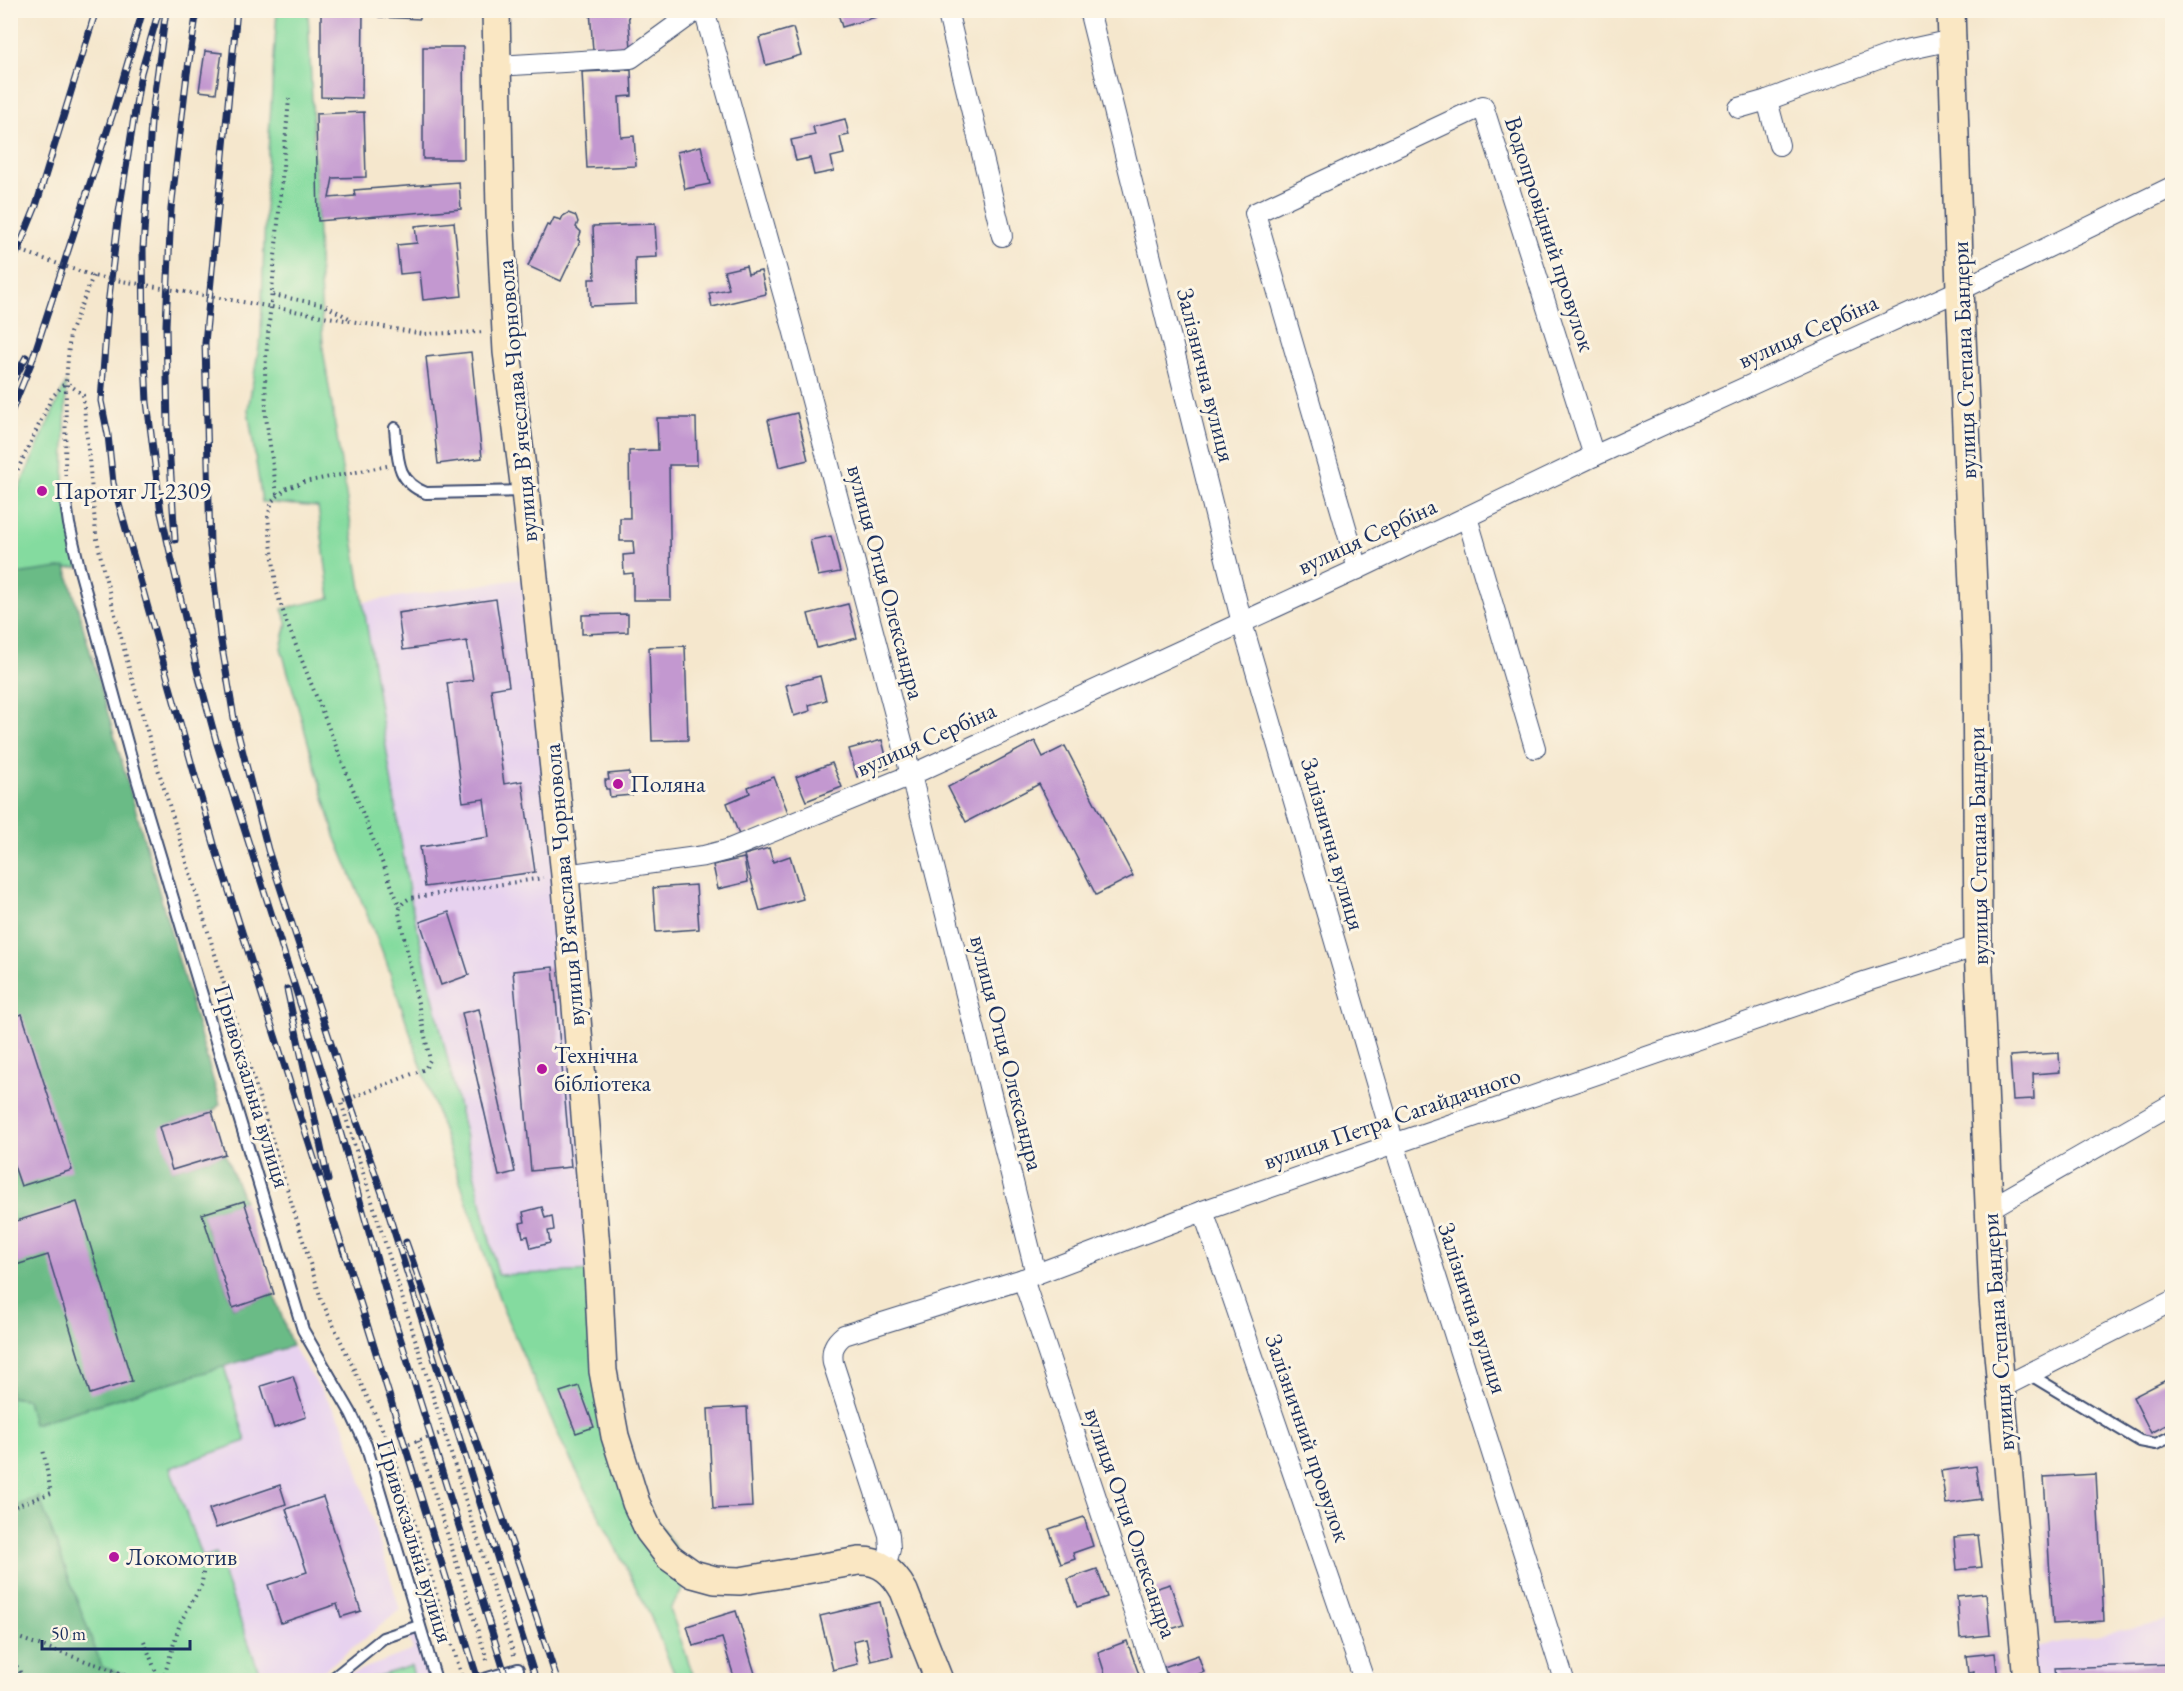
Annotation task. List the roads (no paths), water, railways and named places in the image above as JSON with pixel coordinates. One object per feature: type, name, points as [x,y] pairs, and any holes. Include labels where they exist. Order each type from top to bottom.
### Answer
[{"type":"street","name":"вулиця Вʼячеслава Чорновола","points":[[496,10],[500,213],[506,332],[565,875],[598,1271],[604,1377],[610,1417],[622,1463],[643,1518],[669,1557],[693,1574],[708,1579],[732,1582],[860,1560],[872,1561],[885,1567]]},
{"type":"street","points":[[497,66],[631,58],[697,10]]},
{"type":"street","name":"вулиця Отця Олександра","points":[[704,10],[795,337],[911,775],[1029,1277],[1157,1680]]},
{"type":"street","points":[[947,10],[1002,236]]},
{"type":"street","name":"Залізнична вулиця","points":[[1089,10],[1242,623],[1394,1144],[1564,1680]]},
{"type":"street","name":"вулиця Степана Бандери","points":[[1951,10],[1960,290],[1976,654],[1978,946],[1993,1298],[2027,1680]]},
{"type":"street","points":[[1739,108],[1767,100],[1897,52],[1952,40]]},
{"type":"street","points":[[1767,100],[1779,146]]},
{"type":"street","name":"Водопровідний провулок","points":[[1358,569],[1255,213],[1483,106],[1593,456]]},
{"type":"street","name":"вулиця Сербіна","points":[[565,875],[704,856],[727,850],[911,775],[1358,569],[1593,456],[1960,290],[2172,187]]},
{"type":"street","points":[[1467,517],[1534,748]]},
{"type":"street","name":"вулиця Петра Сагайдачного","points":[[885,1567],[890,1549],[889,1535],[833,1363],[832,1350],[844,1335],[1029,1277],[1203,1211],[1394,1144],[1867,981],[1978,946]]},
{"type":"street","points":[[1989,1209],[2172,1104]]},
{"type":"street","name":"Залізничний провулок","points":[[1203,1211],[1364,1680]]},
{"type":"street","points":[[2001,1388],[2172,1301]]},
{"type":"street","points":[[885,1567],[904,1591],[939,1680]]},
{"type":"lane","points":[[395,428],[400,472],[416,489],[426,493],[525,491]]},
{"type":"lane","name":"Привокзальна вулиця","points":[[64,489],[79,567],[137,779],[303,1330],[351,1413],[366,1445],[436,1680]]},
{"type":"lane","points":[[2029,1374],[2140,1441],[2156,1444],[2172,1436]]},
{"type":"lane","points":[[331,1680],[383,1638],[419,1626]]},
{"type":"lane","points":[[487,1679],[518,1669]]},
{"type":"railway","points":[[10,269],[36,206],[96,10]]},
{"type":"railway","points":[[10,415],[32,361],[113,113],[143,10]]},
{"type":"railway","points":[[159,10],[141,73],[119,212],[108,305],[101,401],[108,435],[113,483],[214,844],[344,1253]]},
{"type":"railway","points":[[166,10],[151,122],[143,249],[147,402],[161,513],[197,670],[217,744],[332,1103],[389,1302],[507,1680]]},
{"type":"railway","points":[[175,540],[168,429],[166,325],[171,209],[197,10]]},
{"type":"railway","points":[[237,10],[205,343],[210,545],[220,635],[234,718],[268,850],[382,1193],[536,1680]]},
{"type":"railway","points":[[10,387],[26,357]]},
{"type":"railway","points":[[287,989],[328,1180]]},
{"type":"railway","points":[[406,1242],[520,1567],[557,1680]]},
{"type":"railway","points":[[343,1247],[478,1680]]},
{"type":"place","name":"Паротяг Л-2309","points":[[42,491]]},
{"type":"place","name":"Поляна","points":[[618,784]]},
{"type":"place","name":"Технічна бібліотека","points":[[542,1069]]},
{"type":"place","name":"Локомотив","points":[[114,1557]]}]
